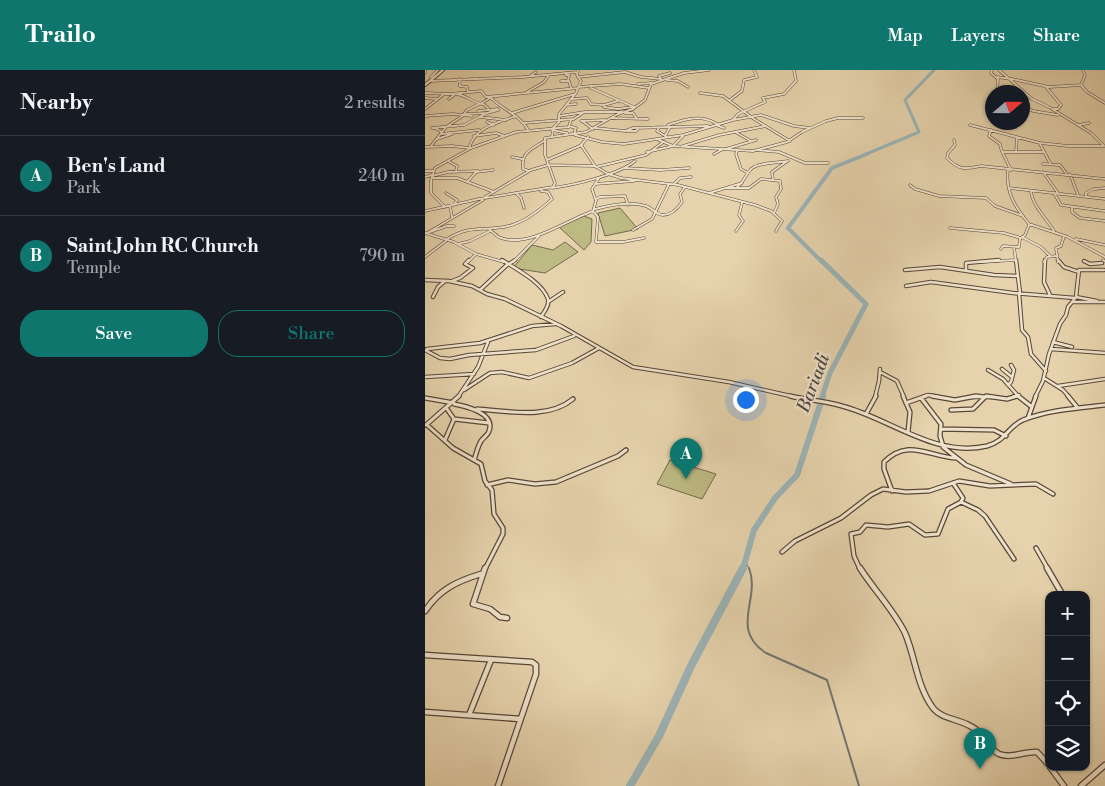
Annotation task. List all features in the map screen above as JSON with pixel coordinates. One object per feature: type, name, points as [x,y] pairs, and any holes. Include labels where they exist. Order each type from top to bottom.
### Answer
[{"type":"main road","points":[[425,85],[443,70]]},
{"type":"street","points":[[431,76],[438,70]]},
{"type":"street","points":[[670,78],[671,70]]},
{"type":"street","points":[[464,115],[466,111],[481,104],[489,97],[571,88],[653,83],[684,73],[709,70]]},
{"type":"street","points":[[730,100],[742,91],[745,80],[757,77],[754,70]]},
{"type":"street","points":[[733,120],[744,112],[765,102],[763,99],[766,97],[784,94],[795,81],[793,70]]},
{"type":"street","points":[[992,70],[991,73],[997,77],[1047,87],[1081,85]]},
{"type":"street","points":[[999,70],[1032,99],[1091,133],[1104,146]]},
{"type":"street","points":[[1081,85],[1085,75],[1083,70]]},
{"type":"street","points":[[429,81],[549,75],[578,71],[578,78],[581,81],[576,94],[559,116],[551,136]]},
{"type":"street","points":[[530,76],[536,72]]},
{"type":"street","points":[[578,78],[625,72],[641,77],[678,81],[688,87]]},
{"type":"street","points":[[425,73],[434,77]]},
{"type":"street","points":[[662,80],[659,76],[670,73]]},
{"type":"street","points":[[560,74],[569,75],[568,81],[571,88]]},
{"type":"street","points":[[527,92],[545,81],[549,75]]},
{"type":"street","points":[[605,86],[610,84],[611,75]]},
{"type":"street","points":[[997,77],[998,85]]},
{"type":"street","points":[[459,79],[460,85],[467,86],[468,92]]},
{"type":"street","points":[[561,81],[568,81]]},
{"type":"street","points":[[529,171],[523,169],[522,159],[525,154],[551,136],[589,131],[606,120],[626,112],[645,100],[649,87],[653,83]]},
{"type":"street","points":[[633,85],[649,87]]},
{"type":"street","points":[[1081,85],[1087,92],[1105,103]]},
{"type":"street","points":[[1047,87],[1061,105],[1058,109],[1053,110]]},
{"type":"street","points":[[590,88],[634,107]]},
{"type":"street","points":[[449,99],[455,94],[481,91],[485,97],[495,100],[500,106],[516,116],[529,130]]},
{"type":"street","points":[[425,93],[466,95],[470,102],[498,110],[464,125],[432,128],[441,133],[452,134]]},
{"type":"street","points":[[700,93],[719,94],[730,100],[750,117],[790,141]]},
{"type":"street","points":[[425,109],[444,94]]},
{"type":"street","points":[[512,113],[576,94]]},
{"type":"street","points":[[425,98],[438,99]]},
{"type":"street","points":[[571,99],[587,98],[595,106],[613,107],[618,110],[634,107]]},
{"type":"street","points":[[552,100],[576,104]]},
{"type":"street","points":[[581,100],[589,102]]},
{"type":"street","points":[[595,106],[619,101]]},
{"type":"street","points":[[594,112],[595,106]]},
{"type":"street","points":[[431,147],[447,126],[464,115],[489,108]]},
{"type":"street","points":[[1030,110],[1061,115]]},
{"type":"street","points":[[478,112],[488,113]]},
{"type":"street","points":[[559,116],[584,112],[626,112]]},
{"type":"street","points":[[572,120],[579,118],[584,112]]},
{"type":"street","points":[[621,113],[633,113],[637,120]]},
{"type":"street","points":[[425,116],[472,116]]},
{"type":"street","points":[[436,139],[482,129],[516,116]]},
{"type":"street","points":[[548,122],[553,129],[621,144],[659,140],[683,135],[733,120],[750,117],[766,116],[794,126],[810,128]]},
{"type":"street","points":[[480,117],[507,120]]},
{"type":"street","points":[[665,127],[691,117],[704,118],[725,128]]},
{"type":"street","points":[[610,118],[648,119]]},
{"type":"street","points":[[756,150],[790,141],[810,128],[838,118],[863,118]]},
{"type":"street","points":[[524,123],[559,120],[606,120]]},
{"type":"street","points":[[569,127],[572,120]]},
{"type":"street","points":[[581,121],[594,128],[627,131],[636,131],[641,127],[712,126]]},
{"type":"street","points":[[487,122],[494,125]]},
{"type":"street","points":[[1078,125],[1089,123]]},
{"type":"street","points":[[970,125],[985,129]]},
{"type":"street","points":[[680,146],[710,139],[719,134],[736,133],[766,126]]},
{"type":"street","points":[[659,127],[657,131],[669,137]]},
{"type":"street","points":[[665,136],[671,127]]},
{"type":"street","points":[[445,207],[431,193],[433,171],[439,164],[470,148],[529,130],[576,128],[572,134]]},
{"type":"street","points":[[470,148],[474,136],[482,129]]},
{"type":"street","points":[[1104,146],[1068,146],[1040,143],[991,130],[989,134],[991,138],[999,143],[1010,170],[1006,178],[1013,203],[1030,225],[1070,238],[1105,245]]},
{"type":"street","points":[[547,160],[581,146],[590,134],[589,131]]},
{"type":"street","points":[[474,136],[497,133],[505,136]]},
{"type":"street","points":[[736,133],[751,142]]},
{"type":"street","points":[[673,146],[683,135]]},
{"type":"street","points":[[1016,152],[1017,137]]},
{"type":"street","points":[[650,140],[673,146]]},
{"type":"street","points":[[659,140],[662,143]]},
{"type":"street","points":[[713,154],[756,140]]},
{"type":"street","points":[[954,140],[955,146],[947,155],[948,159],[955,166],[969,170],[977,166],[1105,179]]},
{"type":"street","points":[[544,141],[548,165],[555,183],[552,188]]},
{"type":"street","points":[[427,233],[529,171],[548,165],[595,167],[646,154],[662,143]]},
{"type":"street","points":[[1040,143],[1050,163]]},
{"type":"street","points":[[581,146],[588,153],[595,167],[608,174],[647,182],[674,184],[775,213],[782,223],[776,231]]},
{"type":"street","points":[[647,152],[673,146],[737,151],[756,150],[785,154],[791,160],[814,164],[828,163]]},
{"type":"street","points":[[425,147],[470,148]]},
{"type":"street","points":[[737,151],[736,154],[741,170],[748,173]]},
{"type":"street","points":[[1003,152],[1044,152]]},
{"type":"street","points":[[512,157],[522,159]]},
{"type":"street","points":[[773,180],[772,172],[791,160]]},
{"type":"street","points":[[448,161],[457,166],[456,172]]},
{"type":"street","points":[[425,211],[484,198],[575,186],[624,168],[635,161]]},
{"type":"street","points":[[733,189],[741,186],[748,173],[755,167],[788,162]]},
{"type":"street","points":[[1043,164],[1060,164],[1069,174],[1078,196]]},
{"type":"street","points":[[624,168],[660,170],[689,168]]},
{"type":"street","points":[[432,176],[456,172],[493,170]]},
{"type":"street","points":[[425,171],[433,171]]},
{"type":"street","points":[[467,181],[478,171]]},
{"type":"street","points":[[1043,172],[1058,194]]},
{"type":"street","points":[[425,176],[463,178],[494,192]]},
{"type":"street","points":[[674,184],[680,178],[691,177]]},
{"type":"street","points":[[599,178],[592,190],[596,200],[594,210],[598,217],[596,242],[623,242],[644,238]]},
{"type":"street","points":[[725,188],[750,187],[759,180],[782,182],[780,194],[776,197],[778,204],[775,213]]},
{"type":"street","points":[[595,184],[647,182]]},
{"type":"street","points":[[708,193],[742,183]]},
{"type":"street","points":[[633,230],[649,221],[657,212],[669,184]]},
{"type":"street","points":[[910,185],[915,189],[940,196],[986,198],[995,206],[1023,216]]},
{"type":"street","points":[[480,290],[508,264],[517,259],[539,236],[564,222],[594,210],[629,205],[644,206],[663,215],[673,211],[682,202],[680,194],[685,187]]},
{"type":"street","points":[[1009,188],[1105,199]]},
{"type":"street","points":[[1086,196],[1085,194],[1089,191],[1105,188]]},
{"type":"street","points":[[458,244],[470,241],[489,230],[516,224],[552,199],[548,192],[539,190]]},
{"type":"street","points":[[1031,191],[1032,201],[1043,213],[1054,232]]},
{"type":"street","points":[[1063,191],[1070,195]]},
{"type":"street","points":[[446,193],[457,200],[454,205]]},
{"type":"street","points":[[1054,193],[1060,204],[1071,208],[1105,211]]},
{"type":"street","points":[[517,194],[521,198],[524,208]]},
{"type":"street","points":[[596,200],[603,196],[625,196],[629,205]]},
{"type":"street","points":[[736,231],[743,221],[739,215],[742,203]]},
{"type":"street","points":[[450,206],[452,217]]},
{"type":"street","points":[[1071,208],[1072,212],[1079,218],[1105,221]]},
{"type":"street","points":[[1001,249],[1003,246],[1019,247],[1021,237],[1025,235],[1030,225]]},
{"type":"street","points":[[427,233],[447,226],[454,226]]},
{"type":"street","points":[[425,258],[447,240],[469,228],[489,230],[500,238],[508,240],[539,236]]},
{"type":"street","points":[[950,228],[960,231],[1000,233],[1021,237],[1041,247],[1050,256]]},
{"type":"street","points":[[427,233],[458,244],[476,254],[500,259],[535,282],[548,299],[548,303]]},
{"type":"street","points":[[1064,236],[1062,246],[1057,247],[1056,256],[1061,267],[1079,272],[1083,269],[1105,270],[1104,260]]},
{"type":"street","points":[[1070,238],[1104,260]]},
{"type":"street","points":[[1014,247],[1015,260],[1018,265],[1017,276],[1022,330],[1028,338],[1033,356],[1046,371]]},
{"type":"street","points":[[433,297],[438,287],[447,281],[460,278],[473,268],[465,264],[476,254]]},
{"type":"street","points":[[1050,295],[1044,282],[1044,264],[1045,258],[1056,256]]},
{"type":"street","points":[[966,271],[966,263],[985,262],[991,259],[1015,260]]},
{"type":"street","points":[[1083,261],[1089,264],[1104,260]]},
{"type":"street","points":[[905,270],[936,266],[1017,276]]},
{"type":"street","points":[[1028,419],[1044,378],[1053,342],[1060,324],[1067,315],[1068,307],[1073,302],[1078,290],[1079,272]]},
{"type":"street","points":[[425,280],[447,281],[472,286],[513,302],[599,348],[624,364],[639,369],[737,384],[804,400],[843,406],[942,446],[956,448],[987,446],[1006,436],[1012,426],[1028,419],[1077,407],[1105,404]]},
{"type":"street","points":[[906,286],[931,282],[1104,302]]},
{"type":"street","points":[[534,326],[548,303],[563,292]]},
{"type":"street","points":[[1073,302],[1104,302]]},
{"type":"street","points":[[425,350],[489,341],[534,326],[556,324]]},
{"type":"street","points":[[425,350],[438,358],[445,359],[471,355],[537,351],[574,336]]},
{"type":"street","points":[[489,341],[474,374],[464,390],[447,409],[426,426],[453,448],[483,467],[487,485],[492,490],[493,514],[503,528],[503,534],[481,574],[473,594],[473,604],[490,609],[500,617],[507,618]]},
{"type":"street","points":[[1053,342],[1072,347],[1078,352]]},
{"type":"street","points":[[1071,342],[1072,347]]},
{"type":"street","points":[[464,390],[491,373],[501,372],[523,378],[530,377],[586,357],[599,348]]},
{"type":"street","points":[[1051,349],[1105,353]]},
{"type":"street","points":[[1007,386],[1014,370],[1011,365]]},
{"type":"street","points":[[1002,369],[1012,377]]},
{"type":"street","points":[[866,414],[880,388],[880,370],[896,380],[910,413],[907,425],[908,433]]},
{"type":"street","points":[[988,370],[1003,379],[1007,386],[1032,407]]},
{"type":"street","points":[[425,377],[474,374]]},
{"type":"street","points":[[1044,378],[1058,386],[1077,407]]},
{"type":"street","points":[[1058,386],[1105,379]]},
{"type":"street","points":[[905,403],[928,395],[955,400],[976,396],[1007,399],[1019,396]]},
{"type":"street","points":[[951,410],[973,409],[982,402],[984,397]]},
{"type":"street","points":[[425,398],[477,409],[546,412],[564,407],[573,399]]},
{"type":"street","points":[[921,398],[939,422],[942,446],[955,458],[988,476],[1014,485]]},
{"type":"street","points":[[447,409],[454,419],[489,423]]},
{"type":"street","points":[[474,460],[482,438],[489,432],[489,423],[477,409]]},
{"type":"street","points":[[445,440],[454,419]]},
{"type":"street","points":[[941,429],[994,430],[1006,436]]},
{"type":"street","points":[[892,491],[884,469],[885,462],[893,455],[905,450],[917,449],[955,458]]},
{"type":"street","points":[[487,485],[508,480],[541,484],[562,481],[618,456],[626,450]]},
{"type":"street","points":[[782,552],[805,535],[841,518],[871,495],[883,490],[929,491],[959,481],[990,486],[1036,484],[1053,494]]},
{"type":"street","points":[[953,483],[960,493],[961,502]]},
{"type":"street","points":[[961,502],[985,516],[1014,559]]},
{"type":"street","points":[[961,502],[948,509],[938,534],[924,536],[909,524],[888,528],[867,525],[860,532],[851,534],[852,547],[860,567],[893,613],[906,636],[915,657],[926,697],[932,708],[944,717],[964,722],[970,726],[980,734],[996,753],[1002,755],[1019,752],[1037,752],[1045,761]]},
{"type":"street","points":[[1036,548],[1060,591]]},
{"type":"street","points":[[425,611],[441,591],[455,582],[481,574]]},
{"type":"street","points":[[425,655],[532,662],[537,667],[498,786]]},
{"type":"street","points":[[469,715],[491,660]]},
{"type":"street","points":[[425,718],[428,712],[520,719]]},
{"type":"street","points":[[1081,786],[1105,765]]},
{"type":"street","points":[[1054,771],[1064,786]]},
{"type":"shaded area","points":[[620,208],[638,229],[605,236],[598,213]]},
{"type":"shaded area","points":[[584,216],[592,219],[591,242],[584,250],[559,227]]},
{"type":"shaded area","points":[[565,242],[578,252],[545,273],[513,268],[532,245],[553,250]]},
{"type":"shaded area","points":[[670,460],[716,474],[702,499],[657,484]]},
{"type":"waterway","name":"Bariadi","points":[[864,155],[919,132],[905,100],[934,70]]},
{"type":"waterway","name":"Bariadi","points":[[822,262],[788,228],[832,168],[867,154]]},
{"type":"waterway","name":"Bariadi","points":[[821,260],[866,304],[830,373],[822,397]]},
{"type":"waterway","name":"Bariadi","points":[[743,569],[754,530],[775,498],[797,475],[823,396]]},
{"type":"waterway","name":"Bariadi","points":[[745,560],[749,569]]},
{"type":"waterway","name":"Bariadi","points":[[630,786],[659,736],[692,664],[743,568]]},
{"type":"waterway","points":[[749,568],[752,580],[748,613],[749,634],[755,644],[766,653],[827,680],[859,786]]},
{"type":"place","name":"Ben's Land","points":[[686,479]]},
{"type":"place","name":"Saint John RC Church","points":[[980,769]]}]
